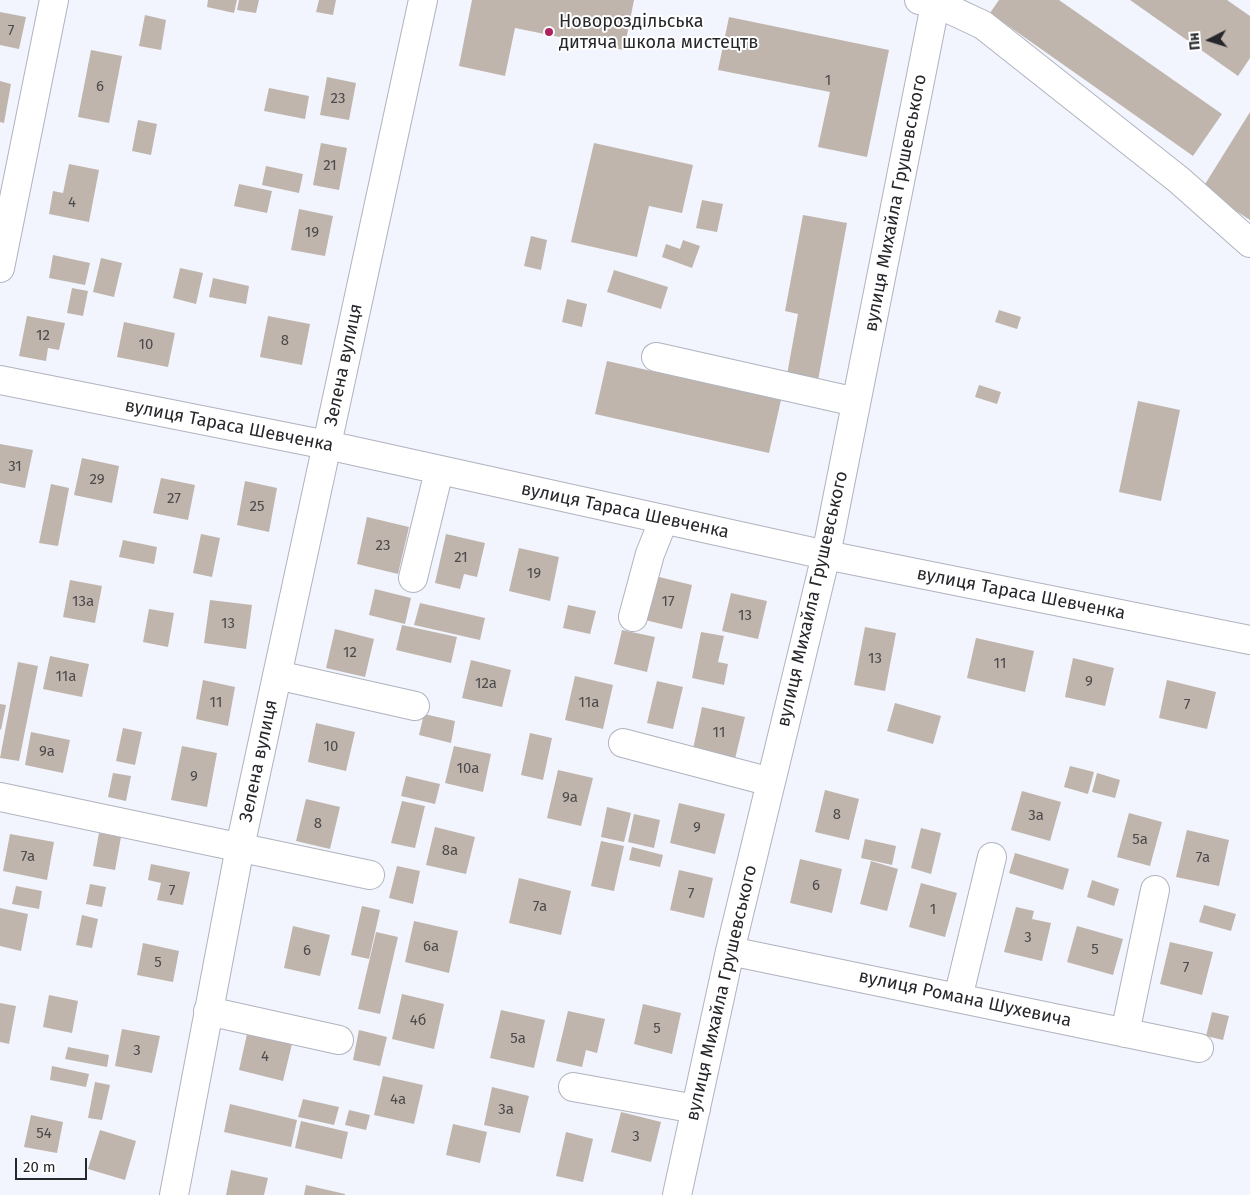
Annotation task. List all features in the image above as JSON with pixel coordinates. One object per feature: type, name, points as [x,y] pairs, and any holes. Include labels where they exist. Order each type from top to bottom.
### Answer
[{"type":"street","points":[[0,268],[54,0]]},
{"type":"street","name":"Зелена вулиця","points":[[174,1195],[240,847],[422,0]]},
{"type":"street","points":[[930,1],[983,25],[1179,180],[1250,243]]},
{"type":"street","name":"вулиця Михайла Грушевського","points":[[677,1195],[730,951],[826,555],[930,1]]},
{"type":"street","points":[[656,357],[856,402]]},
{"type":"street","name":"вулиця Тараса Шевченка","points":[[0,380],[327,446],[826,555],[1250,640]]},
{"type":"street","points":[[413,578],[439,471]]},
{"type":"street","points":[[633,617],[650,554],[664,519]]},
{"type":"street","points":[[277,675],[415,706]]},
{"type":"street","points":[[623,743],[771,782]]},
{"type":"street","name":"Зелена вулиця","points":[[0,797],[240,847]]},
{"type":"street","points":[[240,847],[370,875]]},
{"type":"street","points":[[958,998],[992,857]]},
{"type":"street","points":[[1125,1033],[1155,890]]},
{"type":"street","name":"вулиця Романа Шухевича","points":[[730,951],[1199,1048]]},
{"type":"street","points":[[208,1011],[339,1040]]},
{"type":"street","points":[[573,1087],[696,1109]]},
{"type":"building","points":[[208,0],[237,0],[234,13],[207,7]]},
{"type":"building","points":[[239,0],[259,0],[256,13],[237,10]]},
{"type":"building","points":[[319,0],[336,0],[333,15],[316,12]]},
{"type":"building","points":[[472,0],[634,0],[624,50],[515,28],[505,76],[459,66]]},
{"type":"building","points":[[999,0],[1059,0],[1222,114],[1193,156],[990,13]]},
{"type":"building","points":[[1130,0],[1227,0],[1250,16],[1250,58],[1238,76]]},
{"type":"building","points":[[0,12],[26,17],[19,49],[0,45]]},
{"type":"building","points":[[145,15],[166,20],[161,50],[139,46]]},
{"type":"building","points":[[729,17],[889,50],[867,157],[818,147],[830,92],[718,70]]},
{"type":"building","points":[[91,50],[122,56],[109,123],[78,117]]},
{"type":"building","points":[[327,77],[356,83],[349,120],[320,115]]},
{"type":"building","points":[[0,81],[11,84],[4,123],[0,122]]},
{"type":"building","points":[[269,88],[309,96],[305,119],[264,111]]},
{"type":"building","points":[[1250,112],[1250,220],[1202,189]]},
{"type":"building","points":[[138,120],[157,124],[151,155],[132,151]]},
{"type":"building","points":[[321,143],[347,148],[339,190],[313,185]]},
{"type":"building","points":[[594,143],[693,165],[682,213],[649,206],[637,257],[571,242]]},
{"type":"building","points":[[69,164],[99,170],[89,222],[49,214],[53,191],[63,193]]},
{"type":"building","points":[[266,166],[303,174],[299,193],[262,185]]},
{"type":"building","points":[[239,184],[272,191],[267,213],[234,206]]},
{"type":"building","points":[[702,200],[723,204],[717,232],[696,228]]},
{"type":"building","points":[[299,209],[333,216],[325,256],[291,250]]},
{"type":"building","points":[[803,215],[847,223],[817,386],[786,380],[798,314],[785,311]]},
{"type":"building","points":[[531,236],[547,240],[541,270],[524,266]]},
{"type":"building","points":[[683,240],[700,246],[692,268],[662,257],[666,244],[680,249]]},
{"type":"building","points":[[53,255],[90,263],[85,285],[49,278]]},
{"type":"building","points":[[101,258],[122,263],[114,297],[93,292]]},
{"type":"building","points":[[180,268],[203,273],[196,304],[173,298]]},
{"type":"building","points":[[614,270],[668,287],[661,309],[607,292]]},
{"type":"building","points":[[213,278],[249,286],[246,304],[209,297]]},
{"type":"building","points":[[72,288],[88,291],[83,316],[67,313]]},
{"type":"building","points":[[567,299],[587,304],[582,327],[562,322]]},
{"type":"building","points":[[999,310],[1021,317],[1017,329],[995,322]]},
{"type":"building","points":[[27,316],[65,323],[59,350],[48,348],[46,361],[19,356]]},
{"type":"building","points":[[268,316],[310,324],[302,365],[260,357]]},
{"type":"building","points":[[124,322],[175,333],[168,367],[117,357]]},
{"type":"building","points":[[607,361],[781,400],[769,453],[595,414]]},
{"type":"building","points":[[979,385],[1001,392],[997,404],[975,397]]},
{"type":"building","points":[[1138,401],[1180,410],[1161,501],[1119,492]]},
{"type":"building","points":[[0,444],[33,450],[25,488],[0,483]]},
{"type":"building","points":[[82,458],[119,466],[112,503],[74,495]]},
{"type":"building","points":[[161,478],[195,485],[188,520],[153,513]]},
{"type":"building","points":[[245,481],[277,488],[269,532],[237,525]]},
{"type":"building","points":[[51,484],[69,488],[58,546],[39,543]]},
{"type":"building","points":[[367,517],[409,527],[398,574],[357,564]]},
{"type":"building","points":[[201,534],[220,538],[212,577],[193,573]]},
{"type":"building","points":[[446,534],[485,543],[477,577],[464,574],[460,589],[435,583]]},
{"type":"building","points":[[123,540],[157,547],[154,564],[119,557]]},
{"type":"building","points":[[519,548],[559,557],[550,601],[509,591]]},
{"type":"building","points":[[655,576],[692,585],[682,629],[645,620]]},
{"type":"building","points":[[70,580],[102,586],[95,623],[63,617]]},
{"type":"building","points":[[375,589],[411,598],[405,624],[369,615]]},
{"type":"building","points":[[731,593],[767,601],[758,639],[722,631]]},
{"type":"building","points":[[210,600],[252,605],[246,649],[204,643]]},
{"type":"building","points":[[420,603],[485,618],[480,640],[414,625]]},
{"type":"building","points":[[568,605],[596,611],[590,634],[563,628]]},
{"type":"building","points":[[149,609],[174,613],[168,647],[143,642]]},
{"type":"building","points":[[402,625],[457,637],[451,663],[396,650]]},
{"type":"building","points":[[865,627],[896,633],[885,691],[854,685]]},
{"type":"building","points":[[335,629],[374,639],[365,677],[326,668]]},
{"type":"building","points":[[622,630],[655,637],[647,672],[614,664]]},
{"type":"building","points":[[701,632],[724,636],[718,662],[728,664],[724,685],[692,678]]},
{"type":"building","points":[[976,638],[1034,651],[1025,692],[967,678]]},
{"type":"building","points":[[50,656],[89,664],[82,697],[43,689]]},
{"type":"building","points":[[1073,658],[1114,668],[1105,706],[1065,697]]},
{"type":"building","points":[[471,660],[511,670],[502,707],[462,698]]},
{"type":"building","points":[[18,662],[38,666],[19,761],[0,758]]},
{"type":"building","points":[[575,676],[613,685],[603,729],[565,720]]},
{"type":"building","points":[[203,680],[235,687],[228,726],[196,719]]},
{"type":"building","points":[[1167,680],[1216,692],[1207,729],[1159,718]]},
{"type":"building","points":[[657,681],[683,687],[673,729],[647,723]]},
{"type":"building","points":[[895,703],[941,716],[933,744],[887,731]]},
{"type":"building","points":[[0,704],[6,705],[1,730],[0,729]]},
{"type":"building","points":[[702,707],[745,717],[735,759],[693,749]]},
{"type":"building","points":[[424,714],[455,721],[451,743],[419,735]]},
{"type":"building","points":[[316,723],[355,732],[346,771],[308,762]]},
{"type":"building","points":[[123,728],[142,732],[135,765],[116,761]]},
{"type":"building","points":[[31,732],[70,740],[63,773],[25,765]]},
{"type":"building","points":[[530,733],[552,738],[543,780],[521,775]]},
{"type":"building","points":[[182,746],[217,753],[207,807],[171,800]]},
{"type":"building","points":[[454,746],[491,754],[483,792],[445,783]]},
{"type":"building","points":[[1070,766],[1094,772],[1088,794],[1064,787]]},
{"type":"building","points":[[558,770],[593,778],[581,826],[547,818]]},
{"type":"building","points":[[113,773],[131,776],[126,801],[108,797]]},
{"type":"building","points":[[1097,773],[1120,780],[1115,798],[1092,792]]},
{"type":"building","points":[[406,776],[440,784],[435,804],[401,796]]},
{"type":"building","points":[[825,790],[859,799],[849,840],[815,832]]},
{"type":"building","points":[[1022,791],[1061,802],[1050,841],[1011,830]]},
{"type":"building","points":[[306,799],[340,807],[330,849],[296,841]]},
{"type":"building","points":[[402,801],[425,806],[415,848],[391,843]]},
{"type":"building","points":[[679,803],[725,814],[715,854],[670,843]]},
{"type":"building","points":[[607,807],[631,813],[624,842],[601,837]]},
{"type":"building","points":[[1129,813],[1162,822],[1150,866],[1117,857]]},
{"type":"building","points":[[634,814],[660,820],[654,848],[628,842]]},
{"type":"building","points":[[435,827],[475,837],[466,874],[426,865]]},
{"type":"building","points":[[921,828],[941,833],[931,874],[911,868]]},
{"type":"building","points":[[1187,830],[1229,840],[1219,886],[1176,877]]},
{"type":"building","points":[[99,833],[121,837],[115,870],[93,866]]},
{"type":"building","points":[[10,834],[54,842],[47,880],[3,871]]},
{"type":"building","points":[[865,839],[896,846],[892,865],[861,858]]},
{"type":"building","points":[[601,841],[624,846],[614,891],[591,886]]},
{"type":"building","points":[[632,847],[663,855],[660,867],[629,860]]},
{"type":"building","points":[[1015,853],[1069,869],[1063,890],[1009,873]]},
{"type":"building","points":[[800,859],[842,869],[832,913],[790,903]]},
{"type":"building","points":[[871,861],[898,869],[887,911],[860,904]]},
{"type":"building","points":[[151,864],[190,872],[183,905],[157,900],[161,883],[148,880]]},
{"type":"building","points":[[397,866],[420,871],[413,904],[389,898]]},
{"type":"building","points":[[679,870],[713,878],[704,918],[670,910]]},
{"type":"building","points":[[519,878],[571,891],[561,935],[509,923]]},
{"type":"building","points":[[1092,880],[1119,889],[1114,906],[1087,897]]},
{"type":"building","points":[[921,883],[957,893],[945,937],[909,927]]},
{"type":"building","points":[[90,884],[106,887],[102,907],[86,904]]},
{"type":"building","points":[[16,886],[42,891],[39,909],[12,904]]},
{"type":"building","points":[[1204,905],[1236,914],[1231,931],[1199,922]]},
{"type":"building","points":[[362,906],[380,910],[369,959],[351,955]]},
{"type":"building","points":[[1016,907],[1034,911],[1032,919],[1051,923],[1042,961],[1004,952]]},
{"type":"building","points":[[0,908],[28,914],[21,951],[0,946]]},
{"type":"building","points":[[82,915],[98,919],[92,948],[76,945]]},
{"type":"building","points":[[414,921],[458,931],[449,973],[405,962]]},
{"type":"building","points":[[293,926],[330,935],[320,976],[284,968]]},
{"type":"building","points":[[1077,926],[1123,939],[1113,975],[1067,962]]},
{"type":"building","points":[[376,932],[398,937],[380,1014],[358,1009]]},
{"type":"building","points":[[1170,942],[1213,952],[1202,995],[1160,984]]},
{"type":"building","points":[[143,943],[179,951],[173,982],[137,975]]},
{"type":"building","points":[[402,994],[444,1004],[434,1049],[392,1039]]},
{"type":"building","points":[[49,995],[78,1001],[72,1033],[43,1027]]},
{"type":"building","points":[[0,1003],[16,1006],[9,1044],[0,1042]]},
{"type":"building","points":[[643,1004],[681,1013],[672,1054],[634,1044]]},
{"type":"building","points":[[501,1010],[545,1020],[534,1068],[490,1058]]},
{"type":"building","points":[[568,1011],[605,1019],[597,1053],[586,1050],[582,1067],[556,1061]]},
{"type":"building","points":[[1212,1012],[1229,1016],[1223,1040],[1206,1036]]},
{"type":"building","points":[[122,1029],[160,1036],[152,1073],[115,1066]]},
{"type":"building","points":[[359,1030],[387,1037],[380,1066],[353,1060]]},
{"type":"building","points":[[247,1034],[292,1044],[283,1081],[239,1070]]},
{"type":"building","points":[[68,1047],[109,1055],[107,1067],[65,1059]]},
{"type":"building","points":[[52,1066],[89,1074],[86,1087],[50,1080]]},
{"type":"building","points":[[383,1076],[423,1085],[414,1124],[374,1115]]},
{"type":"building","points":[[95,1082],[110,1085],[102,1120],[88,1118]]},
{"type":"building","points":[[492,1087],[529,1096],[520,1133],[484,1125]]},
{"type":"building","points":[[303,1099],[339,1107],[334,1125],[298,1117]]},
{"type":"building","points":[[230,1104],[297,1120],[291,1147],[224,1132]]},
{"type":"building","points":[[349,1110],[370,1115],[366,1130],[345,1125]]},
{"type":"building","points":[[621,1112],[661,1122],[651,1162],[611,1152]]},
{"type":"building","points":[[31,1115],[63,1122],[57,1153],[24,1147]]},
{"type":"building","points":[[301,1121],[348,1132],[342,1159],[295,1148]]},
{"type":"building","points":[[453,1124],[487,1132],[480,1163],[446,1155]]},
{"type":"building","points":[[100,1130],[136,1141],[125,1180],[88,1169]]},
{"type":"building","points":[[566,1132],[593,1139],[583,1182],[556,1176]]},
{"type":"building","points":[[231,1170],[268,1178],[264,1195],[226,1195]]},
{"type":"building","points":[[306,1185],[345,1194],[345,1195],[304,1195]]},
{"type":"place","name":"Новороздільська дитяча школа мистецтв","points":[[549,32]]}]
